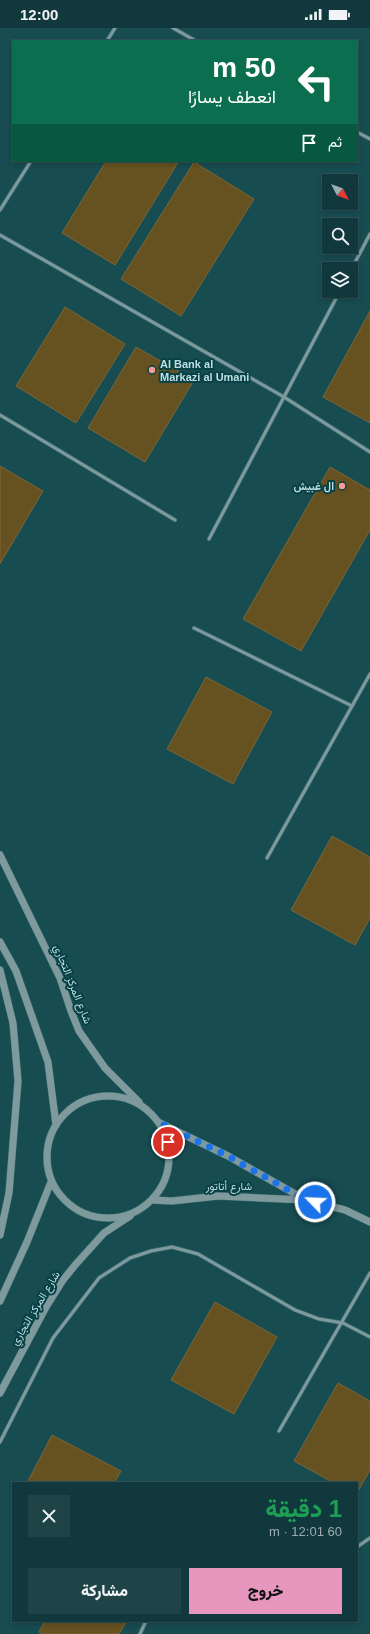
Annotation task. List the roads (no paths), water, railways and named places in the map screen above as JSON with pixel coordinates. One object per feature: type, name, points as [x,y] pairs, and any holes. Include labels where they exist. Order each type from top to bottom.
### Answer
[{"type":"street","name":"شارع المركز التجاري","points":[[0,855],[60,978],[79,1030],[105,1068],[145,1108]]},
{"type":"street","points":[[0,942],[16,971],[48,1062],[56,1125]]},
{"type":"street","points":[[0,970],[13,1023],[18,1081],[8,1193],[0,1235]]},
{"type":"street","points":[[107,1095],[127,1098],[145,1108],[160,1123],[168,1142],[169,1163],[164,1183],[152,1200],[136,1212],[116,1218],[96,1218],[78,1211],[62,1199],[51,1182],[47,1163],[48,1143],[56,1125],[69,1110],[87,1099],[107,1095]]},
{"type":"street","name":"شارع أتاتور","points":[[160,1123],[228,1156],[306,1200]]},
{"type":"street","points":[[0,1300],[27,1242],[51,1182]]},
{"type":"street","name":"شارع أتاتور","points":[[152,1200],[172,1201],[218,1196],[306,1200],[344,1210],[370,1222]]},
{"type":"street","name":"شارع المركز التجاري","points":[[0,1393],[46,1307],[63,1280],[104,1233],[136,1212]]},
{"type":"lane","points":[[108,40],[115,28]]},
{"type":"lane","points":[[173,28],[194,40]]},
{"type":"lane","points":[[358,133],[370,139]]},
{"type":"lane","points":[[0,210],[30,162]]},
{"type":"lane","points":[[355,262],[370,234]]},
{"type":"lane","points":[[0,235],[284,397],[370,452]]},
{"type":"lane","points":[[209,539],[336,298]]},
{"type":"lane","points":[[0,415],[175,520]]},
{"type":"lane","points":[[194,628],[352,706]]},
{"type":"lane","points":[[267,858],[370,674]]},
{"type":"lane","points":[[0,1442],[53,1338],[99,1278],[130,1258],[151,1251],[172,1248],[198,1254],[295,1310],[319,1319],[342,1323],[370,1338]]},
{"type":"lane","points":[[279,1431],[370,1273]]},
{"type":"lane","points":[[358,1546],[370,1538]]},
{"type":"lane","points":[[140,1634],[146,1622]]},
{"type":"place","name":"Al Bank al Markazi al Umani","points":[[152,370]]},
{"type":"place","name":"ال غبيش","points":[[342,486]]}]
